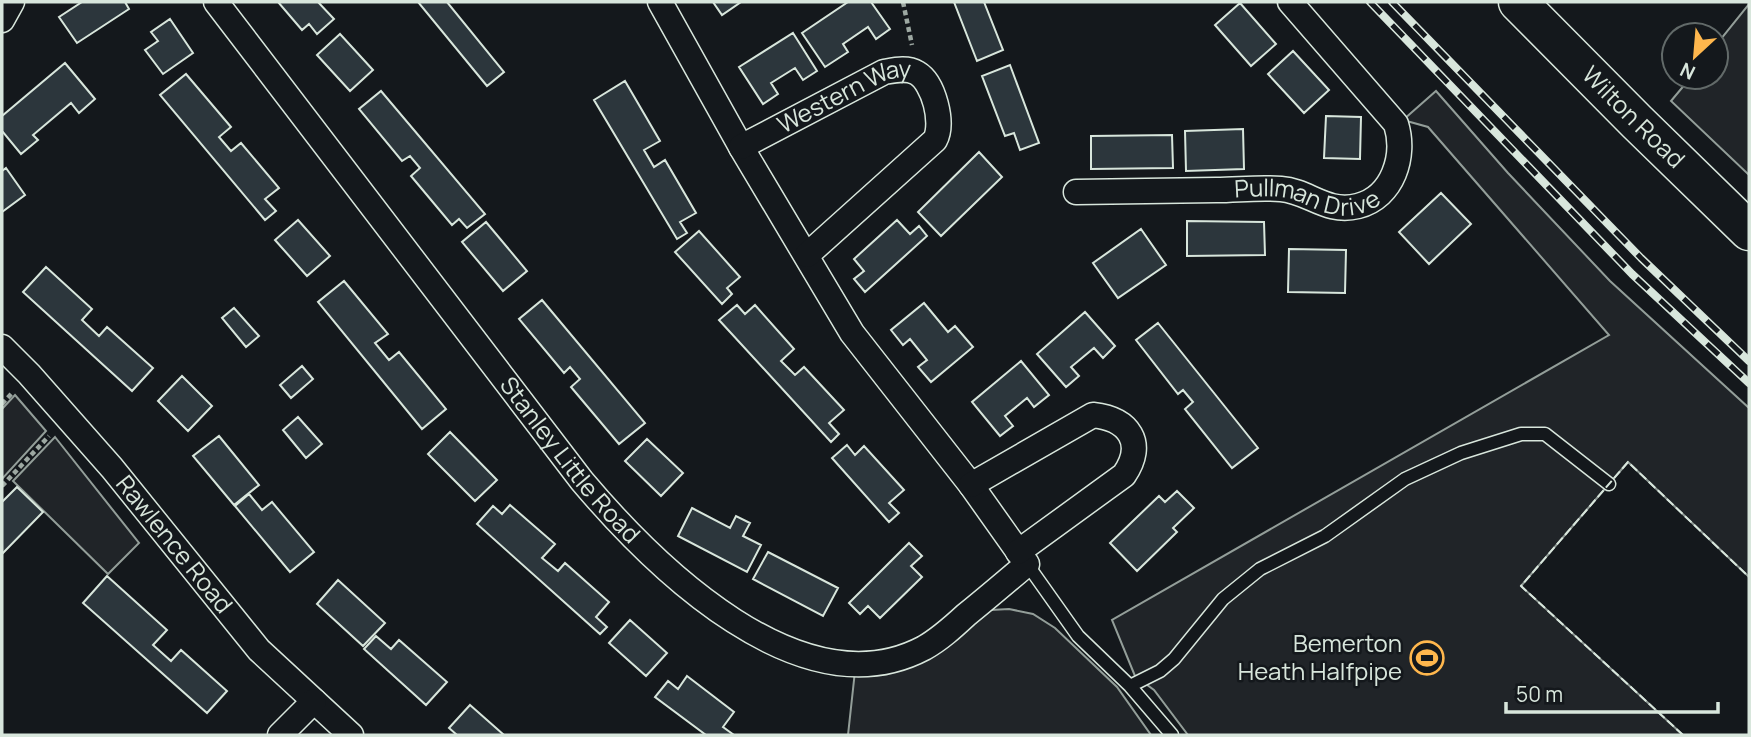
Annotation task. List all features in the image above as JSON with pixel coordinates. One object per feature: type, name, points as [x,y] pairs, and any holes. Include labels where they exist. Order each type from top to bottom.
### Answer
[{"type":"highway","name":"Wilton Road","points":[[1518,2],[1749,231]]},
{"type":"street","points":[[2,20],[12,2]]},
{"type":"street","name":"Stanley Little Road","points":[[216,2],[582,481],[656,561],[733,620],[774,643],[810,656],[835,662],[881,662],[924,648],[941,637],[1023,558]]},
{"type":"street","name":"Western Way","points":[[660,2],[741,146],[852,333],[971,485],[1023,558]]},
{"type":"street","name":"Pullman Drive","points":[[1076,192],[1283,189],[1326,206],[1343,208],[1374,200],[1386,189],[1399,159],[1401,139],[1396,124],[1290,2]]},
{"type":"street","name":"Western Way","points":[[741,146],[884,72],[900,69],[917,73],[923,79],[937,106],[940,121],[935,140],[807,255]]},
{"type":"street","name":"Rawlence Road","points":[[2,347],[112,468],[259,650],[351,735]]},
{"type":"street","points":[[971,485],[1093,415],[1119,422],[1127,431],[1135,450],[1124,475],[1023,558]]},
{"type":"street","points":[[280,735],[314,701]]},
{"type":"lane","points":[[1130,686],[1160,671],[1174,659],[1223,599],[1260,569],[1325,536],[1405,479],[1448,458],[1521,434],[1545,434],[1609,484]]},
{"type":"lane","points":[[1023,558],[1078,636],[1130,686],[1172,735]]},
{"type":"path","points":[[903,2],[917,73]]},
{"type":"path","points":[[2,486],[67,416]]},
{"type":"shaded area","points":[[1749,4],[1749,175],[1671,101],[1679,91],[1730,91],[1730,28]]},
{"type":"shaded area","points":[[1436,91],[1508,173],[1610,281],[1749,408],[1749,577],[1628,462],[1521,586],[1683,735],[1188,735],[1154,690],[1135,676],[1112,620],[1609,335],[1428,127],[1403,120]]},
{"type":"shaded area","points":[[15,395],[46,431],[2,479],[2,409]]},
{"type":"shaded area","points":[[55,437],[139,543],[108,574],[13,481]]},
{"type":"shaded area","points":[[1009,609],[1033,614],[1055,628],[1117,687],[1151,735],[848,735],[855,671],[991,610]]},
{"type":"building","points":[[82,2],[125,2],[129,9],[77,43],[59,17]]},
{"type":"building","points":[[278,2],[318,2],[334,19],[317,34],[309,24],[302,30]]},
{"type":"building","points":[[418,2],[447,2],[504,72],[487,86]]},
{"type":"building","points":[[713,2],[741,2],[722,15]]},
{"type":"building","points":[[848,2],[871,2],[890,29],[876,39],[868,27],[843,44],[848,52],[825,67],[802,33]]},
{"type":"building","points":[[954,2],[984,2],[1003,50],[977,61]]},
{"type":"building","points":[[1240,3],[1276,44],[1251,66],[1215,25]]},
{"type":"building","points":[[170,19],[193,53],[163,74],[145,50],[158,41],[151,32]]},
{"type":"building","points":[[793,33],[817,71],[803,80],[795,68],[771,83],[778,94],[763,104],[739,67]]},
{"type":"building","points":[[340,34],[373,70],[350,91],[317,55]]},
{"type":"building","points":[[1293,51],[1329,90],[1304,113],[1268,74]]},
{"type":"building","points":[[65,63],[95,99],[79,113],[71,103],[33,135],[38,140],[21,154],[2,131],[2,116]]},
{"type":"building","points":[[1010,65],[1039,143],[1020,150],[1014,133],[1005,136],[982,76]]},
{"type":"building","points":[[186,74],[231,127],[219,137],[231,151],[241,143],[279,188],[265,199],[276,211],[265,220],[160,95]]},
{"type":"building","points":[[625,81],[660,141],[644,150],[654,167],[665,160],[696,213],[680,222],[687,233],[677,239],[594,100]]},
{"type":"building","points":[[381,91],[485,214],[467,228],[459,219],[452,225],[411,176],[420,168],[410,156],[402,161],[359,109]]},
{"type":"building","points":[[1326,116],[1361,117],[1360,159],[1324,158]]},
{"type":"building","points":[[1243,129],[1244,169],[1186,171],[1185,131]]},
{"type":"building","points":[[1172,135],[1173,168],[1091,169],[1091,136]]},
{"type":"building","points":[[979,152],[1002,177],[941,236],[918,212]]},
{"type":"building","points":[[6,168],[25,195],[2,212],[2,171]]},
{"type":"building","points":[[1441,193],[1471,224],[1429,264],[1399,232]]},
{"type":"building","points":[[298,220],[330,256],[307,276],[275,240]]},
{"type":"building","points":[[897,220],[910,234],[919,226],[927,236],[865,292],[854,279],[864,271],[854,259]]},
{"type":"building","points":[[1187,221],[1264,222],[1265,255],[1187,256]]},
{"type":"building","points":[[486,222],[527,271],[503,291],[462,242]]},
{"type":"building","points":[[1141,229],[1166,265],[1118,298],[1093,263]]},
{"type":"building","points":[[699,231],[740,277],[727,288],[732,294],[722,304],[675,252]]},
{"type":"building","points":[[1289,249],[1346,250],[1345,293],[1288,292]]},
{"type":"building","points":[[46,267],[92,309],[82,320],[99,336],[107,327],[153,368],[132,391],[23,292]]},
{"type":"building","points":[[344,281],[388,334],[375,343],[389,360],[399,352],[446,409],[422,429],[318,302]]},
{"type":"building","points":[[542,300],[645,423],[619,444],[571,387],[580,379],[570,367],[564,373],[519,319]]},
{"type":"building","points":[[924,303],[948,332],[955,326],[973,347],[931,382],[918,367],[927,360],[910,339],[903,345],[891,330]]},
{"type":"building","points":[[737,305],[745,314],[755,305],[794,349],[781,361],[795,375],[804,367],[844,410],[829,423],[839,434],[831,442],[719,320]]},
{"type":"building","points":[[234,308],[259,336],[246,347],[222,318]]},
{"type":"building","points":[[1085,312],[1115,346],[1103,358],[1094,348],[1071,367],[1079,376],[1066,387],[1037,354]]},
{"type":"building","points":[[1158,323],[1258,448],[1232,468],[1185,409],[1193,402],[1183,390],[1178,394],[1136,340]]},
{"type":"building","points":[[1021,361],[1049,395],[1034,407],[1027,398],[1005,416],[1013,426],[1000,436],[972,402]]},
{"type":"building","points":[[302,366],[313,379],[291,398],[280,385]]},
{"type":"building","points":[[182,376],[212,406],[188,431],[158,401]]},
{"type":"building","points":[[298,417],[322,444],[306,458],[283,430]]},
{"type":"building","points":[[450,432],[497,480],[475,501],[428,454]]},
{"type":"building","points":[[219,436],[259,485],[234,505],[193,456]]},
{"type":"building","points":[[647,439],[683,473],[661,496],[625,461]]},
{"type":"building","points":[[847,445],[855,455],[864,446],[904,490],[889,503],[899,513],[889,522],[832,458]]},
{"type":"building","points":[[17,487],[43,512],[2,554],[2,502]]},
{"type":"building","points":[[1177,491],[1194,508],[1173,528],[1177,532],[1137,571],[1110,543],[1159,496],[1165,502]]},
{"type":"building","points":[[249,494],[262,510],[272,502],[314,552],[290,572],[235,506]]},
{"type":"building","points":[[510,505],[555,544],[542,558],[558,571],[565,563],[609,602],[596,617],[607,627],[600,634],[477,524],[493,506],[502,514]]},
{"type":"building","points":[[692,508],[730,528],[736,516],[750,523],[743,536],[761,545],[747,572],[678,536]]},
{"type":"building","points":[[909,543],[922,556],[911,566],[922,577],[880,618],[868,606],[860,614],[849,603]]},
{"type":"building","points":[[768,552],[838,588],[823,616],[753,579]]},
{"type":"building","points":[[107,576],[167,630],[153,645],[171,661],[181,650],[227,691],[207,713],[83,603]]},
{"type":"building","points":[[338,580],[385,623],[363,646],[317,604]]},
{"type":"building","points":[[630,620],[667,653],[646,676],[609,643]]},
{"type":"building","points":[[376,636],[391,649],[399,640],[447,682],[426,705],[364,649]]},
{"type":"building","points":[[687,676],[734,712],[723,727],[734,735],[706,735],[655,697],[668,681],[678,689]]},
{"type":"building","points":[[470,705],[504,735],[457,735],[449,728]]},
{"type":"railway","points":[[1370,2],[1632,274],[1749,383]]},
{"type":"railway","points":[[1392,2],[1641,258],[1749,361]]},
{"type":"fence","points":[[1683,735],[1521,586],[1628,462],[1749,577]]},
{"type":"place","name":"Bemerton Heath Halfpipe","points":[[1427,658]]}]
